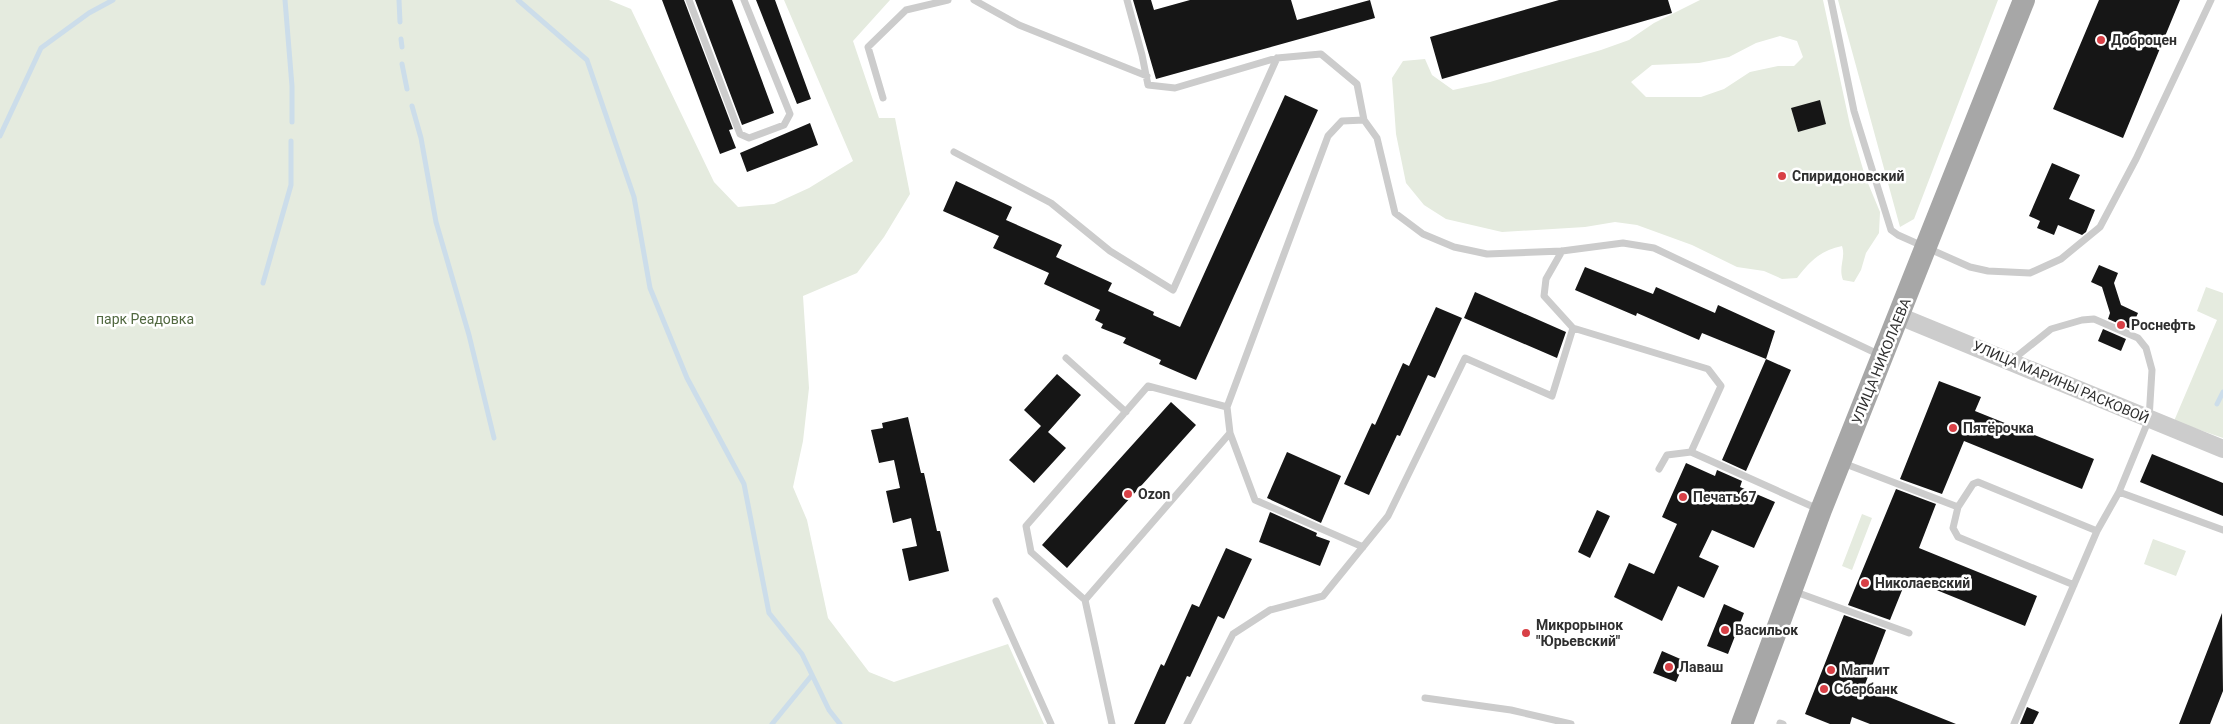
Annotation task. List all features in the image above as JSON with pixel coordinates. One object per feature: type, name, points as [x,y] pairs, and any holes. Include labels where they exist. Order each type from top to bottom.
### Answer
[{"type":"main road","name":"УЛИЦА НИКОЛАЕВА","points":[[1742,724],[1821,510],[2024,0]]},
{"type":"street","name":"УЛИЦА МАРИНЫ РАСКОВОЙ","points":[[1899,316],[2223,449]]},
{"type":"lane","points":[[689,0],[740,134],[749,138],[784,125],[790,114],[744,0]]},
{"type":"lane","points":[[883,98],[868,47],[906,10],[948,0]]},
{"type":"lane","points":[[974,0],[1019,25],[1146,76]]},
{"type":"lane","points":[[1126,0],[1148,85],[1175,88],[1277,58],[1321,54],[1357,84],[1364,120],[1377,138],[1395,213],[1422,234],[1454,247],[1487,254],[1562,251],[1623,243],[1654,248],[1882,356]]},
{"type":"lane","points":[[1831,0],[1854,111],[1891,230],[1898,235],[1970,267],[1988,271],[2030,273],[2061,259],[2100,227],[2136,159],[2211,0]]},
{"type":"lane","points":[[954,152],[1051,203],[1110,251],[1173,290],[1277,58]]},
{"type":"lane","points":[[1363,547],[1256,500],[1230,433],[1227,407],[1328,136],[1342,121],[1364,120]]},
{"type":"lane","points":[[1562,251],[1546,279],[1544,296],[1573,328],[1708,369],[1721,386],[1691,452]]},
{"type":"lane","points":[[2011,361],[2051,329],[2069,323],[2094,319],[2138,338],[2146,348],[2152,370],[2149,419],[2119,492],[2097,531],[2014,724]]},
{"type":"lane","points":[[1187,724],[1233,634],[1270,610],[1323,596],[1388,516],[1464,358],[1552,396],[1573,328]]},
{"type":"lane","points":[[1066,358],[1126,412]]},
{"type":"lane","points":[[1112,724],[1085,600],[1031,552],[1026,526],[1148,386],[1227,407]]},
{"type":"lane","points":[[1085,600],[1230,433]]},
{"type":"lane","points":[[1659,470],[1667,455],[1691,452],[1821,510]]},
{"type":"lane","points":[[1840,462],[1958,507]]},
{"type":"lane","points":[[2074,585],[1958,537],[1953,528],[1958,507],[1973,484],[1978,482],[2097,531]]},
{"type":"lane","points":[[2119,492],[2223,530]]},
{"type":"lane","points":[[1791,590],[1909,633]]},
{"type":"lane","points":[[996,601],[1051,724]]},
{"type":"lane","points":[[1424,698],[1511,710],[1571,724]]},
{"type":"green space","name":"парк Реадовка","points":[[0,0],[609,0],[631,9],[714,182],[738,207],[774,204],[809,188],[853,161],[784,0],[890,0],[853,41],[879,118],[895,118],[910,194],[884,237],[857,273],[803,296],[809,388],[803,441],[793,487],[807,520],[828,618],[869,672],[894,682],[1008,644],[1044,724],[0,724]]},
{"type":"green space","points":[[1700,0],[1823,0],[1850,125],[1865,176],[1880,212],[1879,233],[1866,253],[1861,270],[1854,282],[1843,280],[1841,271],[1842,246],[1828,250],[1816,257],[1797,278],[1782,279],[1764,271],[1737,267],[1692,245],[1637,225],[1615,222],[1585,227],[1502,232],[1446,219],[1424,205],[1406,183],[1396,134],[1392,78],[1403,61],[1425,59],[1432,75],[1453,90],[1490,82],[1601,50],[1629,40],[1654,23]],"holes":[[[1780,36],[1797,41],[1803,57],[1794,66],[1778,66],[1750,72],[1724,89],[1701,97],[1646,97],[1631,82],[1652,65],[1699,63],[1729,57],[1756,43]]]},
{"type":"green space","points":[[1838,0],[1998,0],[1914,219],[1900,227]]},
{"type":"green space","points":[[2206,287],[2223,293],[2223,438],[2174,421],[2217,320],[2197,311]]},
{"type":"green space","points":[[1862,514],[1872,518],[1852,570],[1842,566]]},
{"type":"green space","points":[[2153,539],[2186,551],[2176,576],[2144,564]]},
{"type":"building","points":[[662,0],[684,0],[733,129],[729,130],[736,148],[720,154]]},
{"type":"building","points":[[695,0],[732,0],[774,113],[742,125]]},
{"type":"building","points":[[756,0],[775,0],[811,99],[797,104]]},
{"type":"building","points":[[1133,0],[1151,0],[1154,10],[1190,0],[1291,0],[1297,20],[1370,0],[1375,18],[1156,79]]},
{"type":"building","points":[[1559,0],[1668,0],[1672,13],[1442,79],[1430,37]]},
{"type":"building","points":[[2099,0],[2180,0],[2123,138],[2053,109]]},
{"type":"building","points":[[1285,95],[1318,110],[1196,380],[1159,364],[1161,360],[1123,343],[1126,338],[1101,328],[1103,324],[1095,320],[1100,310],[1044,284],[1049,273],[993,248],[999,236],[943,211],[956,181],[1012,207],[1006,220],[1062,245],[1056,257],[1112,283],[1108,291],[1154,312],[1153,315],[1180,327]]},
{"type":"building","points":[[1820,100],[1826,124],[1798,132],[1791,108]]},
{"type":"building","points":[[810,123],[818,145],[747,172],[740,153]]},
{"type":"building","points":[[2052,163],[2080,175],[2069,199],[2095,210],[2086,232],[2082,235],[2058,225],[2054,235],[2037,228],[2040,221],[2029,216]]},
{"type":"building","points":[[2099,265],[2118,273],[2114,283],[2121,305],[2138,313],[2131,329],[2108,319],[2110,313],[2102,287],[2091,282]]},
{"type":"building","points":[[1585,267],[1653,294],[1656,287],[1715,313],[1718,305],[1775,331],[1766,359],[1702,333],[1699,340],[1637,313],[1636,316],[1575,290]]},
{"type":"building","points":[[1475,292],[1566,332],[1557,358],[1464,318]]},
{"type":"building","points":[[1436,307],[1462,318],[1435,378],[1428,375],[1400,436],[1397,435],[1369,495],[1344,484],[1372,423],[1375,425],[1403,363],[1409,366]]},
{"type":"building","points":[[2103,329],[2126,339],[2121,351],[2098,341]]},
{"type":"building","points":[[1766,359],[1791,370],[1746,471],[1722,460]]},
{"type":"building","points":[[1057,374],[1081,395],[1048,432],[1066,448],[1034,483],[1009,460],[1041,426],[1024,410]]},
{"type":"building","points":[[1939,381],[1981,397],[1975,411],[2094,459],[2082,489],[1964,441],[1942,494],[1900,479]]},
{"type":"building","points":[[1171,402],[1196,425],[1067,568],[1042,545]]},
{"type":"building","points":[[908,417],[921,473],[924,473],[937,531],[940,531],[949,571],[909,581],[902,549],[917,546],[911,518],[893,523],[886,491],[900,488],[894,460],[879,463],[871,430],[883,428],[882,423]]},
{"type":"building","points":[[1287,452],[1341,476],[1321,523],[1267,498]]},
{"type":"building","points":[[2152,454],[2223,483],[2223,516],[2140,482]]},
{"type":"building","points":[[1686,463],[1715,476],[1717,470],[1742,481],[1740,487],[1775,502],[1754,548],[1712,530],[1699,557],[1719,566],[1704,598],[1678,586],[1662,621],[1614,597],[1629,563],[1654,574],[1677,524],[1662,517]]},
{"type":"building","points":[[1896,489],[1936,504],[1919,548],[2037,596],[2025,626],[1907,578],[1890,620],[1848,605]]},
{"type":"building","points":[[1597,510],[1610,516],[1590,558],[1578,552]]},
{"type":"building","points":[[1270,512],[1317,533],[1316,536],[1330,541],[1320,566],[1259,542]]},
{"type":"building","points":[[1226,548],[1252,559],[1224,619],[1218,616],[1190,677],[1187,676],[1165,724],[1134,724],[1161,664],[1164,666],[1192,604],[1199,607]]},
{"type":"building","name":"Васильок","points":[[1724,604],[1744,613],[1728,654],[1707,646]]},
{"type":"building","points":[[2222,613],[2223,691],[2210,724],[2179,724]]},
{"type":"building","points":[[1844,615],[1886,630],[1864,687],[1956,724],[1870,724],[1852,717],[1850,724],[1830,724],[1805,714]]},
{"type":"building","name":"Лаваш","points":[[1662,651],[1685,661],[1676,682],[1653,673]]},
{"type":"building","points":[[2027,707],[2039,712],[2033,724],[2020,724]]},
{"type":"waterway","points":[[0,136],[41,48],[89,13],[113,0]]},
{"type":"waterway","points":[[285,0],[292,86],[292,122]]},
{"type":"waterway","points":[[399,0],[400,22]]},
{"type":"waterway","points":[[518,0],[587,60],[634,197],[650,288],[687,378],[744,484],[769,613],[802,654],[829,710],[840,724]]},
{"type":"waterway","points":[[401,39],[402,47]]},
{"type":"waterway","points":[[402,64],[407,89]]},
{"type":"waterway","points":[[412,106],[421,138],[436,222],[469,335],[494,438]]},
{"type":"waterway","points":[[263,283],[291,185],[291,141]]},
{"type":"waterway","points":[[2217,404],[2223,392]]},
{"type":"waterway","points":[[772,724],[812,675]]},
{"type":"place","name":"Доброцен","points":[[2101,40]]},
{"type":"place","name":"Спиридоновский","points":[[1782,176]]},
{"type":"place","name":"Роснефть","points":[[2121,325]]},
{"type":"place","name":"Пятёрочка","points":[[1953,428]]},
{"type":"place","name":"Ozon","points":[[1128,494]]},
{"type":"place","name":"Печать67","points":[[1683,497]]},
{"type":"place","name":"Николаевский","points":[[1865,583]]},
{"type":"place","name":"Васильок","points":[[1725,630]]},
{"type":"place","name":"Микрорынок \"Юрьевский\"","points":[[1526,633]]},
{"type":"place","name":"Лаваш","points":[[1669,667]]},
{"type":"place","name":"Магнит","points":[[1831,670]]},
{"type":"place","name":"Сбербанк","points":[[1824,689]]}]
